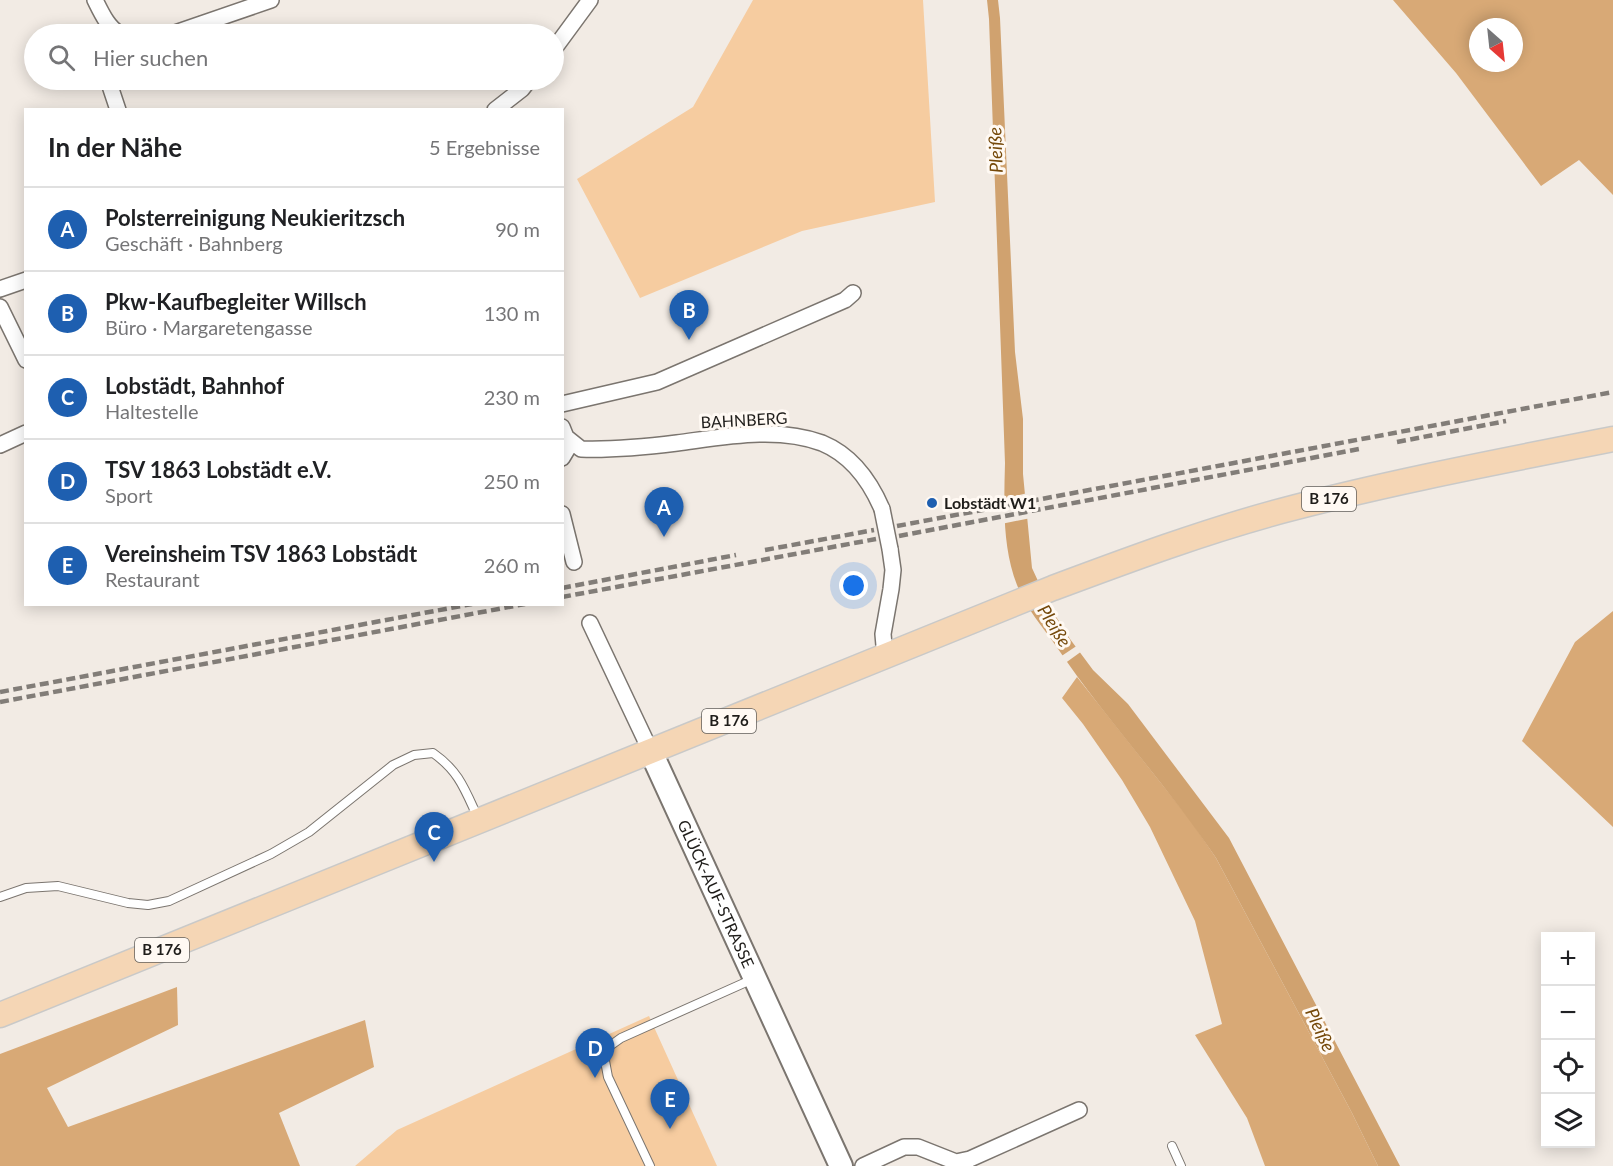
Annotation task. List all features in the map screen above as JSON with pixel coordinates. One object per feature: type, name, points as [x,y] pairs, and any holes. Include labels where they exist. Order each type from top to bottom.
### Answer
[{"type":"main road","name":"B 176","points":[[0,1015],[1013,604],[1168,545],[1279,511],[1422,476],[1613,439]]},
{"type":"main road","name":"GLÜCK-AUF-STRASSE","points":[[651,752],[842,1166]]},
{"type":"street","points":[[95,0],[110,24]]},
{"type":"street","points":[[201,24],[271,0]]},
{"type":"street","points":[[564,35],[590,0]]},
{"type":"street","points":[[111,90],[117,108]]},
{"type":"street","points":[[498,108],[521,90]]},
{"type":"street","points":[[0,289],[24,281]]},
{"type":"street","points":[[564,404],[668,378],[845,300],[853,293]]},
{"type":"street","points":[[0,307],[21,340]]},
{"type":"street","points":[[564,432],[571,443],[564,455]]},
{"type":"street","points":[[0,445],[24,434]]},
{"type":"street","name":"BAHNBERG","points":[[571,443],[581,449],[622,448],[723,437],[765,435],[799,436],[824,444],[861,472],[873,488],[882,508],[892,570],[889,606],[883,634],[885,657]]},
{"type":"street","points":[[564,522],[574,562]]},
{"type":"street","name":"GLÜCK-AUF-STRASSE","points":[[590,623],[651,752]]},
{"type":"street","points":[[863,1166],[903,1147],[918,1147],[956,1162],[970,1159],[1079,1110]]},
{"type":"lane","points":[[0,897],[26,888],[58,885],[128,903],[148,905],[169,901],[271,854],[309,832],[393,765],[414,755],[433,753],[449,763],[462,783],[480,822]]},
{"type":"lane","points":[[650,1166],[608,1077],[605,1061],[607,1048],[621,1038],[755,978]]},
{"type":"lane","points":[[1172,1146],[1181,1166]]},
{"type":"shaded area","points":[[753,0],[923,0],[935,202],[802,231],[640,298],[577,179],[693,107]]},
{"type":"shaded area","points":[[1393,0],[1613,0],[1613,195],[1579,160],[1541,186],[1456,73]]},
{"type":"shaded area","points":[[1613,611],[1613,827],[1522,741],[1575,642]]},
{"type":"shaded area","points":[[1077,677],[1191,821],[1216,858],[1378,1166],[1265,1166],[1247,1118],[1195,1035],[1222,1024],[1195,921],[1150,827],[1122,780],[1062,698]]},
{"type":"shaded area","points":[[177,987],[178,1025],[47,1088],[68,1127],[365,1020],[374,1067],[279,1113],[300,1166],[0,1166],[0,1054]]},
{"type":"shaded area","points":[[649,1016],[717,1166],[355,1166],[397,1130]]},
{"type":"water","name":"Pleiße","points":[[987,0],[998,0],[1000,18],[1015,352],[1023,419],[1023,474],[1032,568],[1050,607],[1070,639],[1093,670],[1128,704],[1229,838],[1400,1166],[1378,1166],[1216,858],[1075,673],[1030,609],[1017,585],[1006,540],[1005,525],[1005,463]]},
{"type":"pier","points":[[1028,493],[1031,518],[1001,524],[1001,499]]},
{"type":"pier","points":[[1078,645],[1082,651],[1064,664],[1060,657]]},
{"type":"railway","points":[[897,526],[1613,392]]},
{"type":"railway","points":[[1397,442],[1506,421]]},
{"type":"railway","points":[[899,536],[1359,449]]},
{"type":"railway","points":[[765,550],[874,530]]},
{"type":"railway","points":[[564,597],[876,539]]},
{"type":"railway","points":[[564,588],[736,555]]},
{"type":"railway","points":[[0,692],[461,606]]},
{"type":"railway","points":[[0,702],[514,606]]},
{"type":"place","name":"Pkw-Kaufbegleiter Willsch","points":[[689,340]]},
{"type":"place","name":"Lobstädt W1","points":[[932,503]]},
{"type":"place","name":"Polsterreinigung Neukieritzsch","points":[[664,537]]},
{"type":"place","name":"Lobstädt, Bahnhof","points":[[434,862]]},
{"type":"place","name":"TSV 1863 Lobstädt e.V.","points":[[595,1078]]},
{"type":"place","name":"Vereinsheim TSV 1863 Lobstädt","points":[[670,1129]]}]
